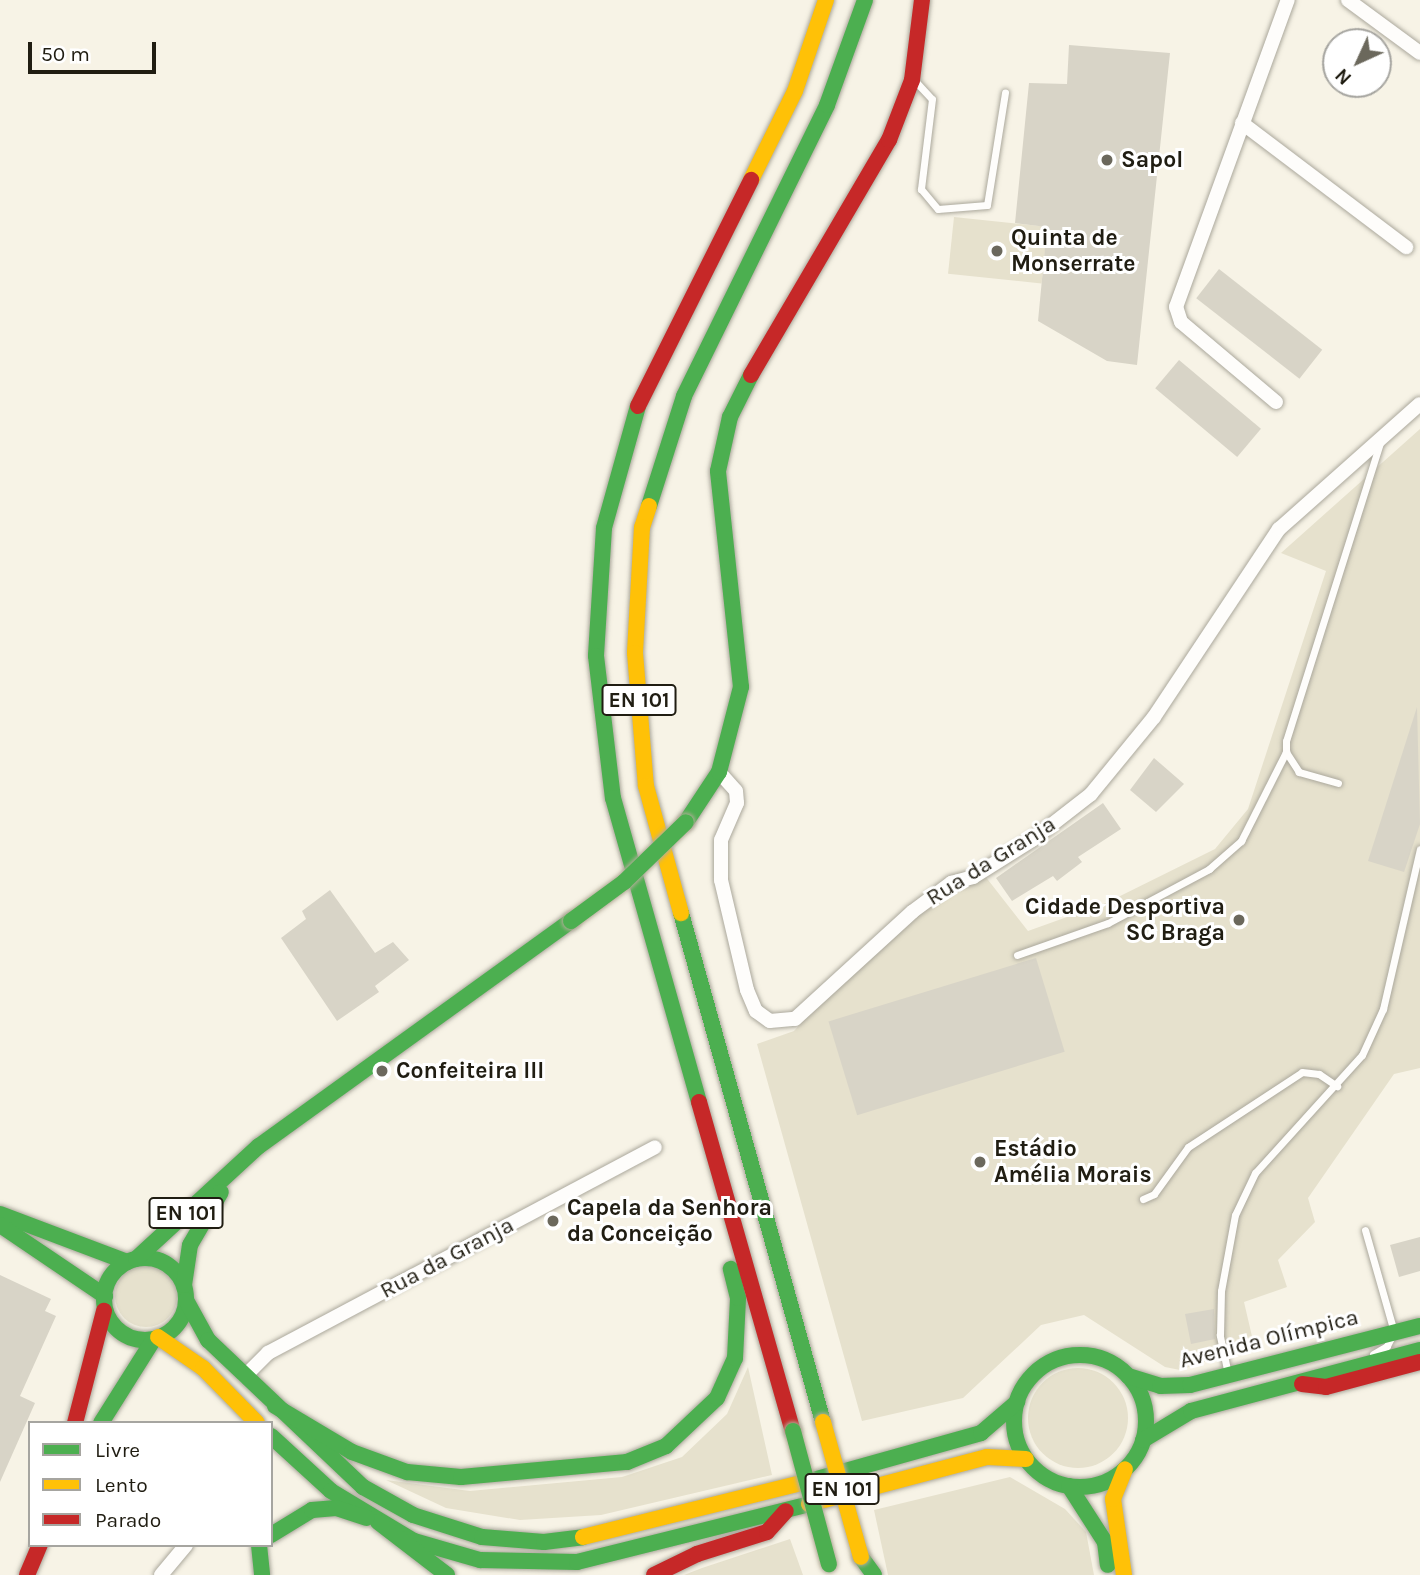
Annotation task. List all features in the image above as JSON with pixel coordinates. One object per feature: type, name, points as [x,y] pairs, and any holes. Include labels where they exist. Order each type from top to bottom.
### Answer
[{"type":"main road","name":"EN 101","points":[[826,0],[794,91],[637,409],[604,528],[596,656],[613,798],[685,1061],[793,1432],[828,1571]]},
{"type":"main road","name":"EN 101","points":[[865,0],[827,105],[684,396],[642,527],[635,653],[646,786],[866,1575]]},
{"type":"main road","name":"EN 101","points":[[132,1260],[237,1167],[624,882],[686,822],[719,772],[741,687],[718,471],[730,416],[772,335],[889,140],[912,80],[922,0]]},
{"type":"main road","points":[[0,1214],[132,1260],[169,1265],[208,1340],[275,1406],[352,1451],[407,1472],[461,1477],[627,1462],[666,1446],[695,1424],[717,1398],[735,1358],[738,1298],[685,1093],[685,1061]]},
{"type":"main road","name":"EN 101","points":[[185,1293],[190,1245],[237,1167]]},
{"type":"main road","points":[[0,1225],[104,1303],[122,1332],[156,1338],[203,1368],[253,1421]]},
{"type":"main road","points":[[75,1421],[110,1276],[132,1260]]},
{"type":"main road","points":[[102,1421],[156,1338],[177,1325],[185,1293]]},
{"type":"main road","name":"Avenida Olímpica","points":[[275,1406],[363,1487],[413,1515],[482,1537],[544,1542],[622,1531],[928,1450],[981,1433],[1017,1402],[1032,1375],[1058,1359],[1088,1355],[1128,1376],[1160,1386],[1228,1375],[1420,1326]]},
{"type":"main road","points":[[1124,1575],[1113,1499],[1125,1469],[1143,1440],[1191,1411],[1302,1384],[1420,1348]]},
{"type":"main road","points":[[1302,1384],[1326,1387],[1420,1362]]},
{"type":"main road","points":[[1128,1376],[1143,1401],[1143,1440]]},
{"type":"main road","points":[[1017,1402],[1015,1432],[1026,1459],[1041,1474],[1069,1486],[1105,1482],[1125,1469]]},
{"type":"main road","points":[[273,1438],[331,1491],[378,1522],[447,1575]]},
{"type":"main road","points":[[273,1534],[312,1510],[336,1508],[456,1553],[535,1565],[613,1555],[987,1457],[1026,1459]]},
{"type":"main road","points":[[1069,1486],[1105,1542],[1109,1575]]},
{"type":"main road","points":[[654,1575],[697,1554],[767,1532],[786,1511]]},
{"type":"main road","points":[[27,1575],[39,1547]]},
{"type":"main road","points":[[258,1547],[262,1575]]},
{"type":"main road","points":[[861,1557],[874,1575]]},
{"type":"street","points":[[1276,402],[1181,321],[1176,306],[1288,0]]},
{"type":"street","points":[[1348,0],[1420,52]]},
{"type":"street","points":[[1242,123],[1406,247]]},
{"type":"street","name":"Rua da Granja","points":[[719,772],[736,791],[737,803],[721,841],[721,880],[747,990],[756,1011],[770,1021],[795,1019],[912,912],[951,883],[973,877],[1032,840],[1091,794],[1154,717],[1279,529],[1385,430],[1420,404]]},
{"type":"street","name":"Rua da Granja","points":[[245,1376],[268,1353],[654,1147]]},
{"type":"street","points":[[161,1575],[184,1547]]},
{"type":"lane","points":[[912,80],[927,88],[932,99],[921,189],[938,209],[987,205],[1005,92]]},
{"type":"lane","points":[[1017,955],[1108,923],[1209,869],[1241,841],[1286,752],[1288,731],[1385,430]]},
{"type":"lane","points":[[1286,752],[1299,772],[1338,783]]},
{"type":"lane","points":[[1228,1375],[1220,1335],[1221,1291],[1235,1215],[1255,1173],[1337,1086],[1362,1055],[1383,1009],[1420,849]]},
{"type":"lane","points":[[1143,1199],[1154,1194],[1188,1147],[1302,1072],[1319,1074],[1337,1086]]},
{"type":"lane","points":[[1302,1384],[1318,1371],[1370,1355],[1387,1346],[1394,1332],[1365,1230]]},
{"type":"lane","points":[[1394,1332],[1420,1348]]},
{"type":"shaded area","name":"Quinta de Monserrate","points":[[954,217],[1047,227],[1042,284],[948,274]]},
{"type":"shaded area","name":"Cidade Desportiva SC Braga","points":[[1420,429],[1420,1068],[1394,1074],[1308,1198],[1315,1222],[1278,1260],[1287,1287],[1244,1302],[1254,1345],[1180,1370],[1165,1367],[1084,1315],[1041,1325],[963,1398],[862,1421],[757,1044],[794,1031],[843,976],[953,887],[985,876],[1028,931],[1106,903],[1215,849],[1248,809],[1326,571],[1281,553]]},
{"type":"shaded area","points":[[146,1265],[168,1274],[177,1296],[168,1318],[146,1327],[124,1318],[115,1296],[124,1274]]},
{"type":"shaded area","points":[[748,1367],[772,1475],[601,1515],[520,1520],[446,1508],[386,1480],[470,1491],[622,1477],[682,1457],[727,1414]]},
{"type":"shaded area","points":[[1078,1368],[1097,1372],[1113,1383],[1124,1399],[1128,1418],[1124,1437],[1113,1453],[1097,1464],[1078,1468],[1059,1464],[1043,1453],[1032,1437],[1028,1418],[1032,1399],[1043,1383],[1059,1372]]},
{"type":"shaded area","points":[[1010,1477],[1065,1509],[1086,1532],[1094,1575],[888,1575],[874,1510]]},
{"type":"shaded area","points":[[790,1539],[803,1575],[684,1575],[702,1568]]},
{"type":"building","name":"Sapol","points":[[1069,45],[1170,53],[1137,365],[1107,361],[1038,321],[1047,227],[1015,223],[1029,83],[1067,84]]},
{"type":"building","points":[[1219,269],[1322,350],[1299,379],[1196,298]]},
{"type":"building","points":[[1179,360],[1261,429],[1237,457],[1155,388]]},
{"type":"building","points":[[1417,707],[1420,824],[1404,872],[1368,861]]},
{"type":"building","points":[[1154,758],[1184,784],[1156,812],[1130,790]]},
{"type":"building","points":[[1103,803],[1121,829],[1078,857],[1082,862],[1057,881],[1053,876],[1012,901],[996,878]]},
{"type":"building","points":[[330,890],[375,953],[393,942],[409,960],[375,986],[379,992],[337,1021],[281,938],[306,919],[302,911]]},
{"type":"building","points":[[1036,958],[1065,1052],[857,1115],[828,1021]]},
{"type":"building","points":[[1420,1237],[1420,1271],[1399,1277],[1390,1245]]},
{"type":"building","points":[[0,1275],[51,1299],[45,1311],[56,1316],[20,1396],[35,1403],[0,1482]]},
{"type":"building","points":[[1214,1309],[1215,1339],[1191,1344],[1185,1314]]},
{"type":"traffic: fast","points":[[649,506],[684,396],[827,105],[865,0]]},
{"type":"traffic: fast","points":[[686,822],[719,772],[741,687],[718,471],[730,417],[751,375]]},
{"type":"traffic: fast","points":[[638,406],[604,528],[596,656],[613,798],[699,1102]]},
{"type":"traffic: fast","points":[[571,921],[624,882],[686,822]]},
{"type":"traffic: fast","points":[[681,913],[823,1422]]},
{"type":"traffic: fast","points":[[136,1259],[259,1146],[571,921]]},
{"type":"traffic: fast","points":[[184,1285],[190,1245],[221,1192]]},
{"type":"traffic: fast","points":[[0,1214],[127,1262]]},
{"type":"traffic: fast","points":[[0,1225],[105,1296]]},
{"type":"traffic: fast","points":[[145,1258],[161,1261],[174,1270],[183,1283],[186,1299],[183,1315],[174,1328],[161,1337],[145,1340],[129,1337],[116,1328],[107,1315],[104,1299],[107,1283],[116,1270],[129,1261],[145,1258]]},
{"type":"traffic: fast","points":[[275,1406],[352,1452],[407,1472],[461,1477],[627,1462],[666,1446],[717,1398],[735,1358],[738,1298],[731,1269]]},
{"type":"traffic: fast","points":[[186,1300],[208,1340],[363,1487],[413,1515],[482,1537],[544,1542],[583,1537]]},
{"type":"traffic: fast","points":[[1128,1376],[1160,1386],[1190,1385],[1420,1326]]},
{"type":"traffic: fast","points":[[102,1421],[154,1339]]},
{"type":"traffic: fast","points":[[1143,1440],[1191,1411],[1420,1350]]},
{"type":"traffic: fast","points":[[1080,1355],[1105,1360],[1127,1374],[1141,1396],[1146,1421],[1141,1446],[1127,1468],[1105,1482],[1080,1487],[1055,1482],[1033,1468],[1019,1446],[1014,1421],[1019,1396],[1033,1374],[1055,1360],[1080,1355]]},
{"type":"traffic: fast","points":[[806,1482],[981,1433],[1017,1402]]},
{"type":"traffic: fast","points":[[793,1431],[829,1564]]},
{"type":"traffic: fast","points":[[273,1438],[331,1491],[414,1541],[480,1560],[577,1562],[809,1504]]},
{"type":"traffic: fast","points":[[1069,1486],[1105,1542],[1108,1565]]},
{"type":"traffic: fast","points":[[273,1534],[312,1510],[336,1508],[366,1518]]},
{"type":"traffic: fast","points":[[378,1522],[447,1575]]},
{"type":"traffic: fast","points":[[259,1547],[262,1575]]},
{"type":"traffic: fast","points":[[861,1557],[874,1575]]},
{"type":"traffic: slow","points":[[751,180],[795,91],[826,0]]},
{"type":"traffic: slow","points":[[649,506],[642,527],[635,653],[646,786],[681,913]]},
{"type":"traffic: slow","points":[[158,1337],[203,1368],[255,1421]]},
{"type":"traffic: slow","points":[[823,1422],[861,1557]]},
{"type":"traffic: slow","points":[[809,1504],[987,1457],[1026,1459]]},
{"type":"traffic: slow","points":[[1124,1575],[1113,1499],[1125,1469]]},
{"type":"traffic: slow","points":[[583,1537],[806,1482]]},
{"type":"traffic: jam","points":[[751,375],[889,140],[912,80],[922,0]]},
{"type":"traffic: jam","points":[[638,406],[751,180]]},
{"type":"traffic: jam","points":[[699,1102],[793,1431]]},
{"type":"traffic: jam","points":[[76,1421],[104,1311]]},
{"type":"traffic: jam","points":[[1302,1384],[1326,1387],[1420,1362]]},
{"type":"traffic: jam","points":[[654,1575],[697,1554],[767,1532],[786,1511]]},
{"type":"traffic: jam","points":[[27,1575],[39,1547]]},
{"type":"place","name":"Sapol","points":[[1107,160]]},
{"type":"place","name":"Quinta de Monserrate","points":[[997,251]]},
{"type":"place","name":"Cidade Desportiva SC Braga","points":[[1239,920]]},
{"type":"place","name":"Confeiteira III","points":[[382,1071]]},
{"type":"place","name":"Estádio Amélia Morais","points":[[980,1162]]},
{"type":"place","name":"Capela da Senhora da Conceição","points":[[553,1221]]}]
